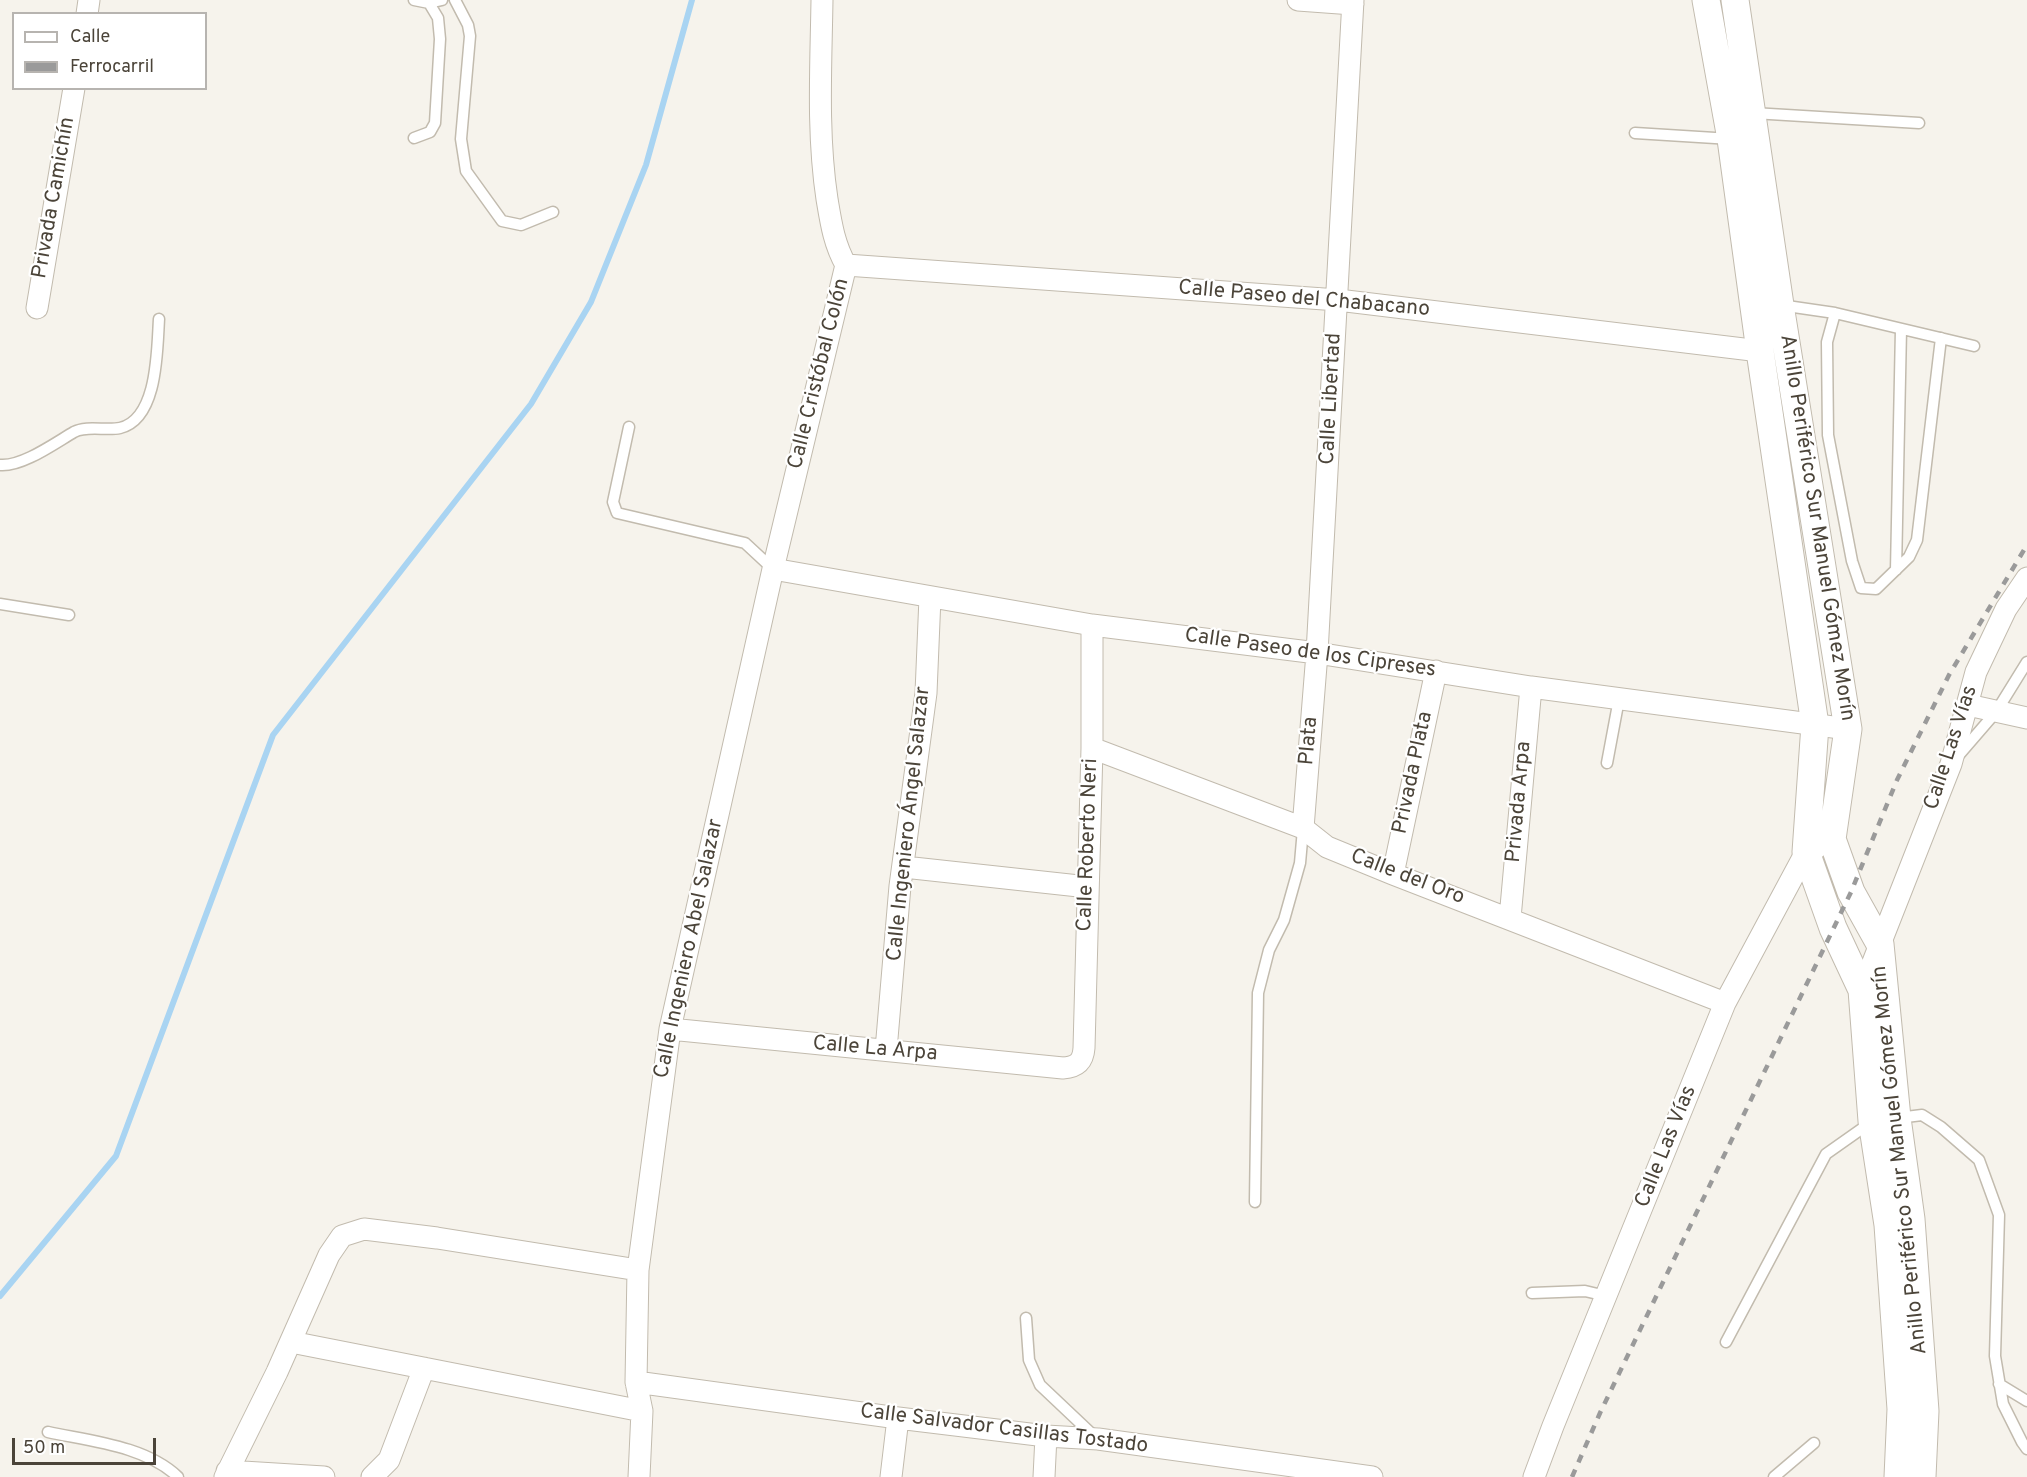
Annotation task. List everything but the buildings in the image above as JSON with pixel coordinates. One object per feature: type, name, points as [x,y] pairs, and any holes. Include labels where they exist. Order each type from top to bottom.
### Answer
[{"type":"street","name":"Calle Cristóbal Colón","points":[[773,569],[846,265],[837,249],[825,181],[820,109],[822,0]]},
{"type":"street","points":[[1298,0],[1353,2]]},
{"type":"street","name":"Anillo Periférico Sur Manuel Gómez Morín","points":[[1706,0],[1731,139],[1815,725],[1806,852],[1833,928],[1862,990],[1885,1120],[1912,1230],[1925,1411],[1922,1477]]},
{"type":"street","name":"Anillo Periférico Sur Manuel Gómez Morín","points":[[1735,0],[1780,304],[1848,729],[1832,840],[1851,892],[1880,944],[1888,1225],[1901,1409],[1898,1477]]},
{"type":"street","name":"Calle Libertad","points":[[1317,653],[1353,2]]},
{"type":"street","name":"Privada Camichín","points":[[37,308],[74,90]]},
{"type":"street","name":"Calle Paseo del Chabacano","points":[[846,265],[1338,300],[1760,351]]},
{"type":"street","name":"Calle Paseo de los Cipreses","points":[[773,569],[1092,626],[1317,653],[1531,687],[1848,729]]},
{"type":"street","name":"Calle Ingeniero Abel Salazar","points":[[639,1477],[642,1411],[636,1382],[638,1269],[670,1029],[773,569]]},
{"type":"street","name":"Calle Las Vías","points":[[1862,990],[1951,764],[1976,672],[2006,609],[2027,578]]},
{"type":"street","name":"Calle Ingeniero Ángel Salazar","points":[[886,1050],[904,867],[926,693],[930,597]]},
{"type":"street","name":"Calle Roberto Neri","points":[[1080,1063],[1084,1048],[1092,748],[1092,626]]},
{"type":"street","name":"Plata","points":[[1303,828],[1317,653]]},
{"type":"street","name":"Privada Plata","points":[[1393,874],[1436,671]]},
{"type":"street","name":"Privada Arpa","points":[[1510,918],[1531,687]]},
{"type":"street","points":[[1968,705],[2027,718]]},
{"type":"street","name":"Calle del Oro","points":[[1092,748],[1303,828],[1327,846],[1393,874],[1725,1003]]},
{"type":"street","points":[[1806,852],[1832,840]]},
{"type":"street","name":"Calle Las Vías","points":[[1534,1477],[1725,1003],[1806,852]]},
{"type":"street","points":[[904,867],[1088,887]]},
{"type":"street","name":"Calle La Arpa","points":[[670,1029],[1063,1068],[1072,1068],[1080,1063]]},
{"type":"street","points":[[324,1477],[226,1474],[291,1342],[329,1256],[342,1236],[364,1229],[638,1269]]},
{"type":"street","points":[[291,1342],[642,1411]]},
{"type":"street","points":[[372,1477],[389,1460],[424,1368]]},
{"type":"street","name":"Calle Salvador Casillas Tostado","points":[[636,1382],[898,1418],[1046,1436],[1098,1439],[1372,1477]]},
{"type":"street","points":[[891,1477],[898,1418]]},
{"type":"street","points":[[1044,1477],[1046,1436]]},
{"type":"lane","points":[[414,0],[429,3],[442,0]]},
{"type":"lane","points":[[455,0],[468,25],[470,36],[461,139],[466,171],[502,221],[521,225],[553,212]]},
{"type":"lane","points":[[414,138],[430,132],[435,123],[440,39],[438,18],[429,3]]},
{"type":"lane","points":[[1752,113],[1919,123]]},
{"type":"lane","points":[[1635,133],[1731,139]]},
{"type":"lane","points":[[1780,304],[1835,314],[1974,346]]},
{"type":"lane","points":[[1835,314],[1827,342],[1828,435],[1852,561],[1861,588],[1876,589],[1909,558],[1917,540],[1941,338]]},
{"type":"lane","points":[[0,465],[10,465],[49,447],[78,430],[121,428],[141,416],[154,380],[159,319]]},
{"type":"lane","points":[[1896,570],[1901,329]]},
{"type":"lane","points":[[629,427],[613,502],[616,513],[745,543],[773,569]]},
{"type":"lane","points":[[0,604],[69,615]]},
{"type":"lane","points":[[1951,764],[1996,712],[2027,662]]},
{"type":"lane","points":[[1607,763],[1619,699]]},
{"type":"lane","points":[[1255,1202],[1258,993],[1269,950],[1284,920],[1300,863],[1303,828]]},
{"type":"lane","points":[[1726,1342],[1826,1154],[1885,1120],[1922,1115],[1941,1127],[1979,1160],[1999,1215],[1995,1356],[2003,1404],[2027,1449]]},
{"type":"lane","points":[[1532,1293],[1585,1291],[1606,1296]]},
{"type":"lane","points":[[1026,1318],[1029,1360],[1040,1385],[1098,1439]]},
{"type":"lane","points":[[1999,1384],[2027,1401]]},
{"type":"lane","points":[[48,1432],[124,1448],[168,1467],[178,1477]]},
{"type":"lane","points":[[1774,1477],[1814,1443]]},
{"type":"waterway","points":[[0,1296],[116,1156],[273,735],[531,404],[591,302],[646,165],[692,0]]},
{"type":"railway","points":[[1572,1477],[1600,1413],[1851,892],[1897,780],[1949,675],[2027,545]]}]
